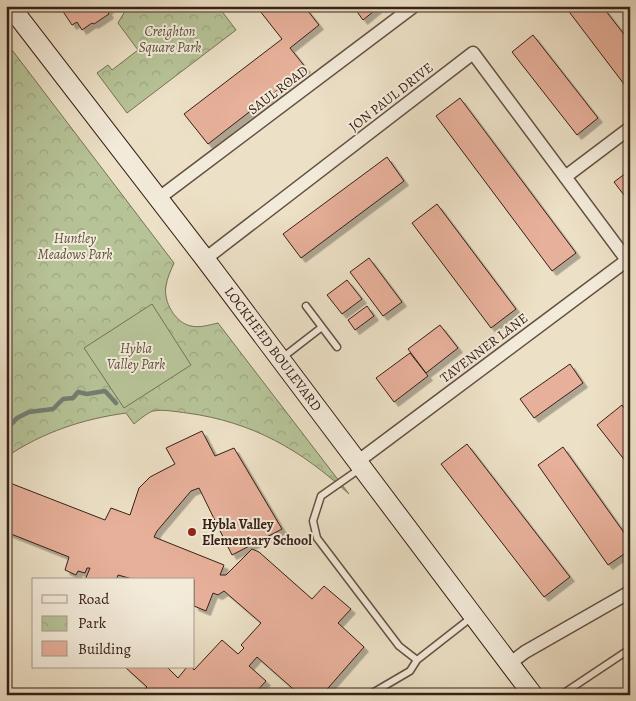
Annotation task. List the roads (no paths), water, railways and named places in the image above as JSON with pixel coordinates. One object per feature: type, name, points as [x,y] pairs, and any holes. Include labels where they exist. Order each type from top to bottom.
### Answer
[{"type":"street","name":"LOCKHEED BOULEVARD","points":[[10,6],[159,198],[533,695]]},
{"type":"street","name":"SAUL ROAD","points":[[159,198],[414,6]]},
{"type":"street","name":"JON PAUL DRIVE","points":[[205,259],[473,53],[628,259]]},
{"type":"street","points":[[565,177],[630,128]]},
{"type":"street","name":"TAVENNER LANE","points":[[359,465],[628,259]]},
{"type":"street","points":[[509,664],[525,652],[630,592]]},
{"type":"lane","points":[[306,306],[337,347]]},
{"type":"lane","points":[[280,360],[322,327]]},
{"type":"lane","points":[[359,465],[321,496],[313,521],[317,538],[399,646],[417,660]]},
{"type":"lane","points":[[369,695],[410,671],[417,660],[473,616]]},
{"type":"lane","points":[[561,695],[630,649]]},
{"type":"waterway","points":[[6,430],[17,418],[29,412],[53,409],[63,399],[73,398],[78,392],[87,394],[105,391],[116,403]]},
{"type":"place","name":"Hybla Valley Elementary School","points":[[192,532]]},
{"type":"park label","name":"Creighton Square Park","points":[[170,40]]},
{"type":"park label","name":"Huntley Meadows Park","points":[[75,246]]},
{"type":"park label","name":"Hybla Valley Park","points":[[136,356]]}]
